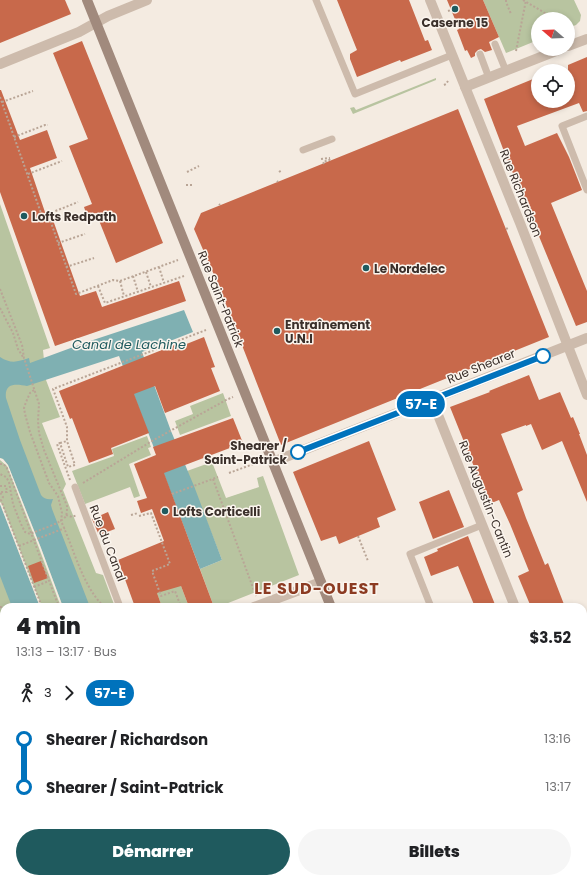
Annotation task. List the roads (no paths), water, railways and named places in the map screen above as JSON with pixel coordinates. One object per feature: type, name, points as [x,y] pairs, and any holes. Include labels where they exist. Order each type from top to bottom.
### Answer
[{"type":"main road","name":"Rue Saint-Patrick","points":[[87,0],[329,603]]},
{"type":"street","points":[[0,64],[79,32],[112,14],[147,0]]},
{"type":"street","name":"Rue Richardson","points":[[430,0],[587,396]]},
{"type":"street","points":[[575,43],[587,39]]},
{"type":"street","points":[[465,87],[544,56]]},
{"type":"street","name":"Rue Shearer","points":[[274,462],[587,338]]},
{"type":"street","name":"Rue Augustin-Cantin","points":[[432,400],[513,603]]},
{"type":"street","points":[[265,603],[321,582]]},
{"type":"lane","points":[[316,0],[355,94],[452,55]]},
{"type":"lane","points":[[495,44],[506,71]]},
{"type":"lane","points":[[480,54],[489,78]]},
{"type":"lane","points":[[587,116],[562,126],[587,190]]},
{"type":"lane","points":[[304,150],[332,139]]},
{"type":"lane","name":"Rue du Canal","points":[[75,487],[118,603]]},
{"type":"lane","points":[[429,603],[410,554],[482,525]]},
{"type":"water","name":"Canal de Lachine","points":[[184,310],[193,332],[142,352],[171,431],[222,560],[200,569],[119,356],[27,386],[12,385],[7,389],[6,393],[6,398],[20,440],[41,495],[46,499],[53,499],[51,505],[52,509],[88,603],[62,603],[8,465],[3,459],[0,458],[0,357],[7,361],[14,362],[29,358],[30,363],[87,342]]},
{"type":"water","points":[[0,504],[38,603],[10,603],[0,576]]},
{"type":"place","name":"Caserne 15","points":[[455,9]]},
{"type":"place","name":"Lofts Redpath","points":[[24,216]]},
{"type":"place","name":"Le Nordelec","points":[[366,268]]},
{"type":"place","name":"Entraînement U.N.I","points":[[277,331]]},
{"type":"place","name":"Shearer / Saint-Patrick","points":[[298,452]]},
{"type":"place","name":"Lofts Corticelli","points":[[165,511]]},
{"type":"district","name":"LE SUD-OUEST","points":[[317,588]]}]
